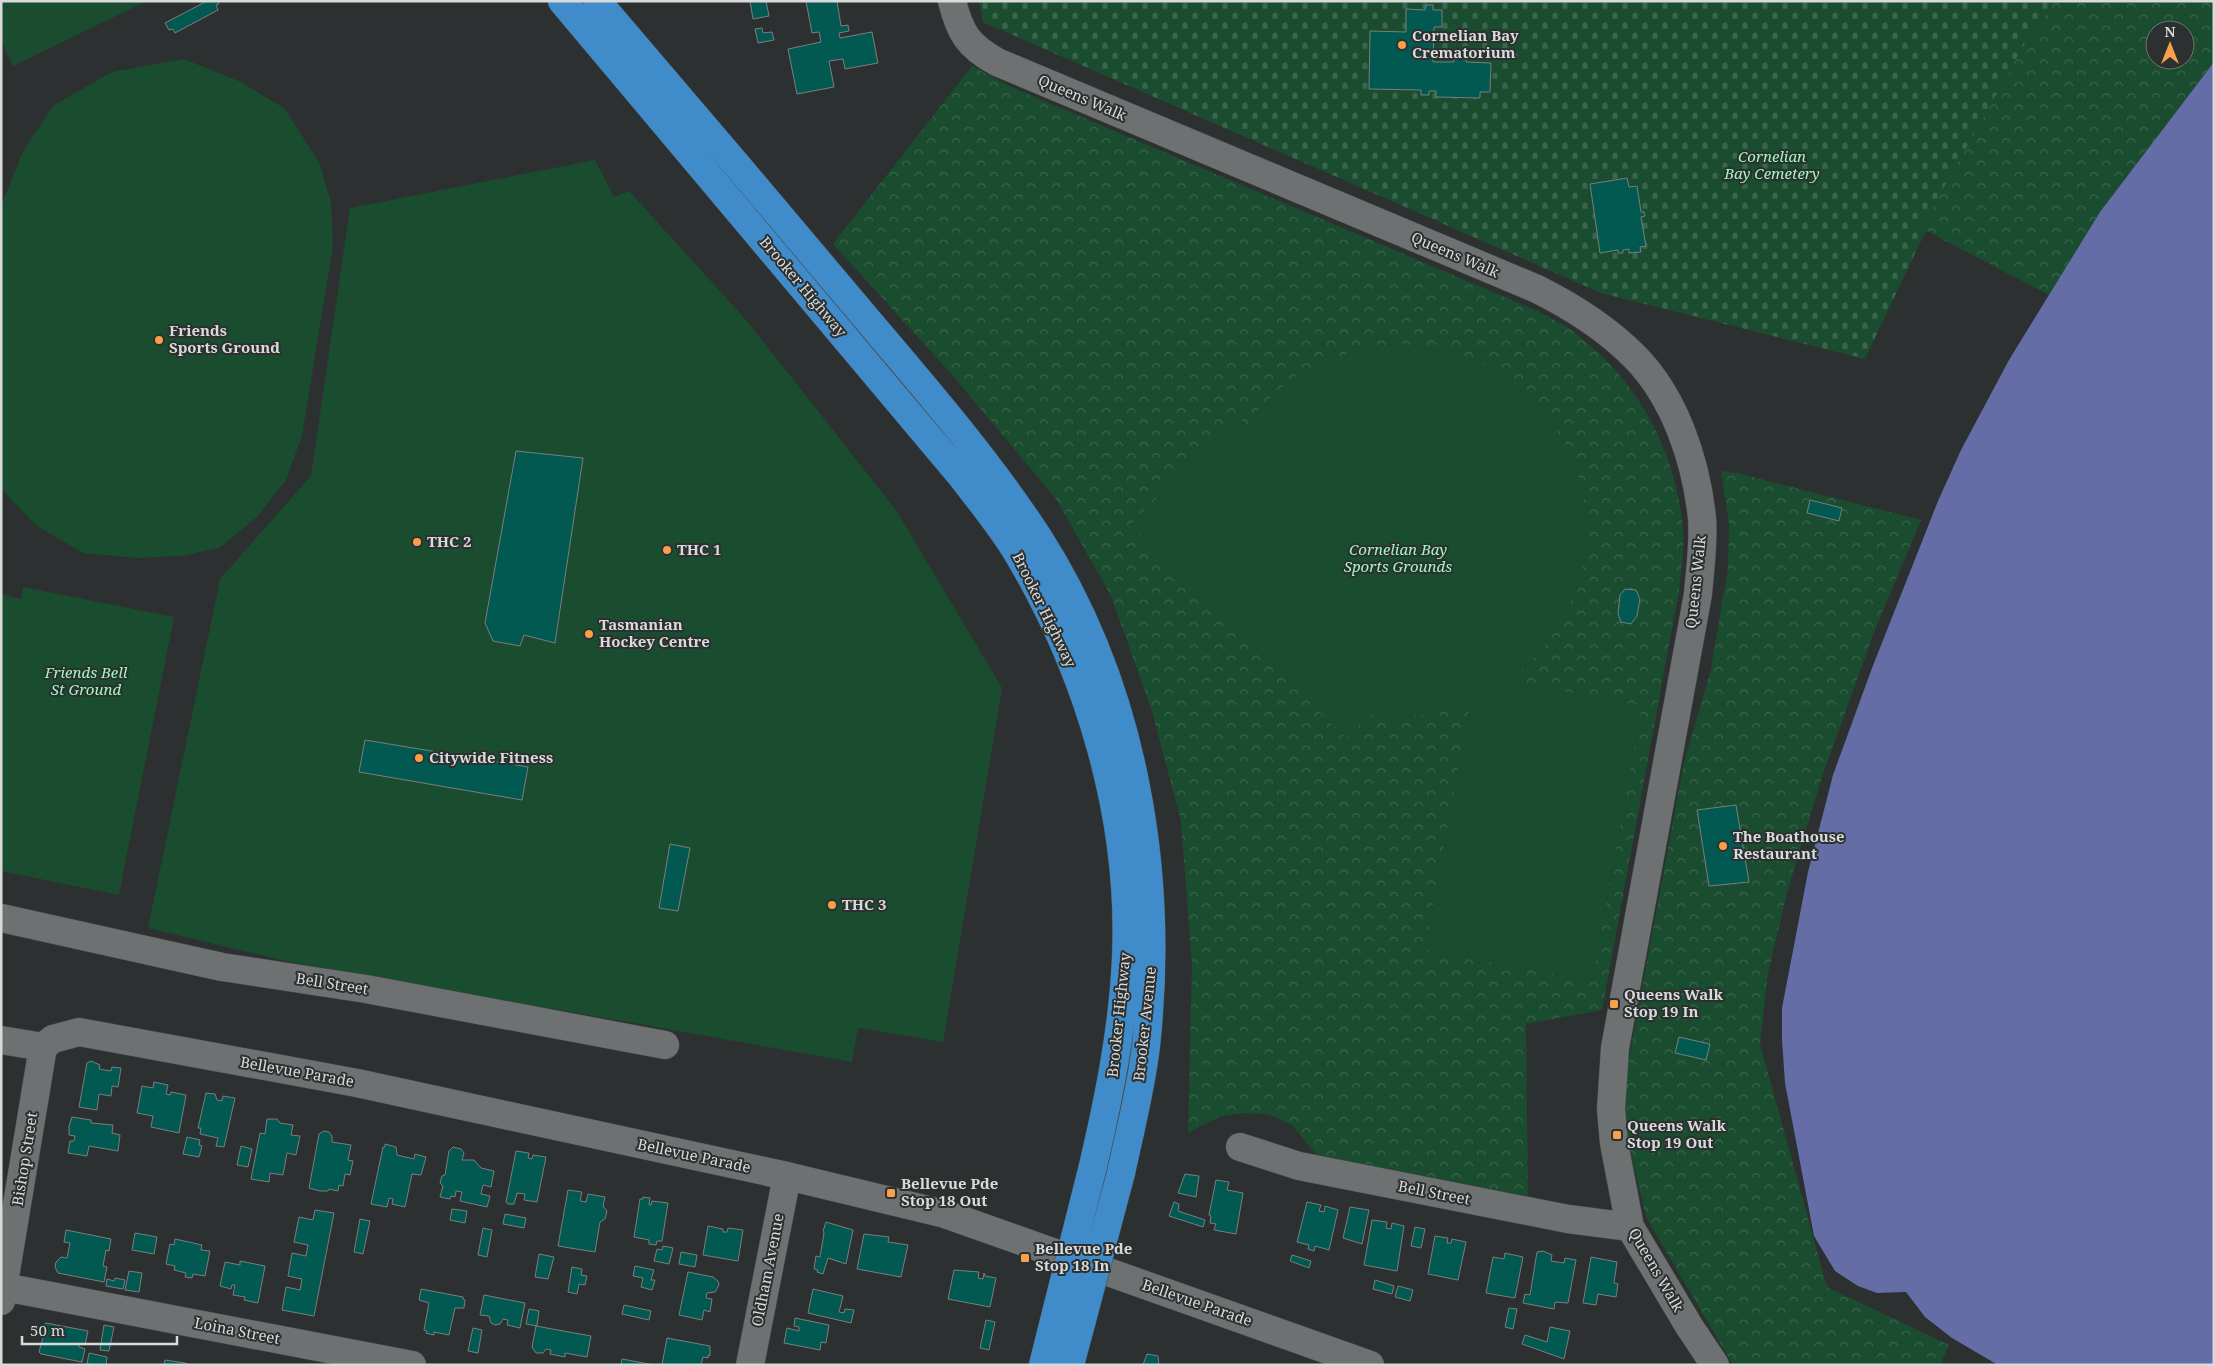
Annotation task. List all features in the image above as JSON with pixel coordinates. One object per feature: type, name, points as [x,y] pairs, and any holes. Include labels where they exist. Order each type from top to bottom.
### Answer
[{"type":"highway","name":"Brooker Highway","points":[[562,1],[962,477],[1017,554],[1070,659],[1100,745],[1115,810],[1125,887],[1126,957],[1119,1041],[1110,1092],[1043,1365]]},
{"type":"highway","name":"Brooker Highway","points":[[598,1],[970,441],[1040,541],[1077,607],[1105,673],[1124,736],[1143,822],[1151,902]]},
{"type":"highway","name":"Brooker Avenue","points":[[1070,1365],[1122,1173],[1146,1048],[1152,961],[1151,902]]},
{"type":"street","name":"Queens Walk","points":[[952,1],[958,23],[972,46],[997,62],[1537,289],[1567,304],[1588,317],[1634,356],[1668,404],[1681,432],[1694,473],[1702,519],[1702,551],[1698,594],[1615,1048],[1612,1095],[1614,1143],[1630,1226],[1683,1318],[1715,1365]]},
{"type":"street","name":"Bell Street","points":[[1,918],[222,967],[366,989],[665,1045]]},
{"type":"street","name":"Bellevue Parade","points":[[43,1047],[53,1039],[79,1032],[357,1083],[787,1176],[945,1214],[1370,1365]]},
{"type":"street","points":[[1,1040],[43,1047]]},
{"type":"street","name":"Bishop Street","points":[[2,1294],[43,1047]]},
{"type":"street","name":"Bell Street","points":[[1240,1148],[1299,1166],[1568,1219],[1630,1226]]},
{"type":"street","name":"Oldham Avenue","points":[[750,1365],[787,1176]]},
{"type":"street","name":"Loina Street","points":[[2,1294],[412,1365]]},
{"type":"green space","points":[[1,1],[147,1],[13,66],[1,41]]},
{"type":"green space","name":"Cornelian Bay Cemetery","points":[[979,1],[2056,1],[2028,38],[1922,239],[1865,359],[1601,293],[983,22]]},
{"type":"green space","points":[[2056,1],[2214,1],[2214,62],[2100,212],[2049,295],[1921,228],[2028,38]]},
{"type":"green space","name":"Friends Sports Ground","points":[[184,59],[239,81],[284,108],[319,162],[331,202],[333,245],[302,436],[286,480],[257,517],[219,548],[181,556],[137,558],[83,553],[37,526],[1,489],[1,206],[23,151],[54,105],[112,72]]},
{"type":"green space","name":"Cornelian Bay Sports Grounds","points":[[972,66],[1009,86],[1540,312],[1575,332],[1601,355],[1637,397],[1663,445],[1679,499],[1683,528],[1680,585],[1602,1010],[1526,1024],[1528,1196],[1317,1155],[1292,1125],[1268,1114],[1243,1113],[1219,1117],[1188,1133],[1192,965],[1181,821],[1152,711],[1111,596],[1056,499],[948,370],[833,244]]},
{"type":"green space","name":"Tasmanian Hockey Centre","points":[[595,160],[614,197],[629,191],[747,321],[896,510],[1002,688],[943,1042],[858,1028],[852,1062],[285,961],[148,928],[220,579],[311,476],[350,208]]},
{"type":"green space","points":[[1395,345],[1431,348],[1457,354],[1486,366],[1505,378],[1538,407],[1562,440],[1578,475],[1586,513],[1585,550],[1577,587],[1561,622],[1538,653],[1509,681],[1642,706],[1592,981],[1425,950],[1470,703],[1445,710],[1408,716],[1370,714],[1346,738],[1130,525],[1237,416],[1247,426],[1260,408],[1293,379],[1331,359],[1373,348]]},
{"type":"green space","points":[[1721,471],[1737,473],[1921,520],[1875,630],[1823,774],[1787,893],[1768,973],[1760,1044],[1827,1287],[1949,1345],[1940,1365],[1733,1365],[1646,1217],[1620,1107],[1684,762],[1711,669],[1728,568],[1729,524]]},
{"type":"green space","name":"Friends Bell St Ground","points":[[23,587],[174,617],[119,895],[1,871],[1,594],[21,599]]},
{"type":"water","points":[[2214,62],[2214,1365],[1998,1365],[1952,1338],[1925,1317],[1906,1292],[1877,1293],[1858,1286],[1835,1271],[1814,1236],[1785,1083],[1782,1008],[1808,872],[1833,775],[1872,668],[1938,501],[1961,450],[2009,360],[2100,212]]},
{"type":"building","points":[[207,1],[218,1],[219,4],[216,5],[218,10],[175,33],[173,29],[169,30],[165,23]]},
{"type":"building","points":[[750,1],[766,1],[769,16],[753,19]]},
{"type":"building","points":[[806,1],[837,1],[841,26],[848,25],[849,31],[839,33],[840,38],[872,32],[878,63],[845,69],[843,59],[829,61],[834,87],[797,94],[788,49],[821,42],[819,32],[812,33]]},
{"type":"building","name":"Cornelian Bay Crematorium","points":[[1426,5],[1433,5],[1433,10],[1442,10],[1442,27],[1434,27],[1433,62],[1454,62],[1454,59],[1466,59],[1466,62],[1491,63],[1490,92],[1480,92],[1480,98],[1436,97],[1436,91],[1429,91],[1429,95],[1421,95],[1421,90],[1369,89],[1370,31],[1406,32],[1406,9],[1425,10]]},
{"type":"building","points":[[762,28],[763,33],[772,32],[774,40],[758,43],[755,29]]},
{"type":"building","points":[[1627,178],[1629,187],[1637,186],[1641,212],[1644,212],[1645,216],[1641,217],[1646,246],[1640,247],[1641,252],[1629,253],[1629,249],[1623,250],[1623,253],[1618,253],[1618,250],[1600,253],[1590,184]]},
{"type":"building","name":"Tasmanian Hockey Centre","points":[[516,451],[583,458],[555,643],[524,635],[520,646],[493,641],[485,623]]},
{"type":"building","points":[[1810,500],[1842,508],[1839,521],[1807,513]]},
{"type":"building","points":[[1625,589],[1636,590],[1640,599],[1637,616],[1631,624],[1621,622],[1618,614],[1620,595]]},
{"type":"building","points":[[365,740],[528,767],[522,800],[359,772]]},
{"type":"building","name":"The Boathouse Restaurant","points":[[1736,805],[1749,882],[1709,886],[1697,810]]},
{"type":"building","points":[[670,844],[690,848],[678,911],[659,908]]},
{"type":"building","points":[[1679,1037],[1710,1044],[1706,1060],[1675,1053]]},
{"type":"building","points":[[91,1061],[100,1065],[99,1069],[111,1071],[112,1067],[121,1068],[118,1087],[112,1086],[111,1096],[99,1094],[97,1110],[79,1107],[87,1063]]},
{"type":"building","points":[[154,1082],[168,1085],[166,1094],[170,1095],[171,1092],[186,1095],[179,1133],[151,1127],[153,1116],[137,1113],[142,1086],[153,1088]]},
{"type":"building","points":[[206,1093],[215,1094],[217,1100],[222,1101],[223,1096],[235,1098],[224,1147],[216,1146],[218,1138],[200,1134],[201,1128],[198,1128]]},
{"type":"building","points":[[72,1117],[91,1120],[91,1123],[113,1125],[112,1133],[120,1135],[118,1151],[89,1146],[87,1156],[68,1153],[70,1141],[74,1141],[75,1136],[69,1135]]},
{"type":"building","points":[[267,1119],[277,1119],[280,1123],[293,1125],[291,1135],[300,1136],[296,1155],[287,1153],[283,1175],[270,1173],[269,1182],[251,1179],[260,1133],[265,1134]]},
{"type":"building","points":[[324,1131],[329,1132],[332,1136],[332,1142],[351,1145],[348,1160],[353,1161],[350,1175],[345,1174],[343,1186],[339,1185],[338,1191],[329,1189],[328,1191],[320,1191],[309,1188],[319,1134]]},
{"type":"building","points":[[187,1137],[200,1140],[199,1145],[202,1146],[199,1157],[183,1154]]},
{"type":"building","points":[[385,1144],[396,1147],[397,1155],[414,1159],[415,1154],[426,1157],[421,1175],[412,1174],[405,1207],[392,1204],[393,1199],[389,1198],[387,1207],[371,1204]]},
{"type":"building","points":[[241,1146],[252,1149],[248,1167],[237,1165]]},
{"type":"building","points":[[453,1147],[461,1149],[464,1153],[462,1160],[474,1160],[481,1168],[494,1171],[491,1187],[483,1185],[481,1194],[490,1196],[487,1207],[460,1201],[462,1192],[456,1191],[455,1197],[451,1196],[450,1199],[440,1197],[443,1186],[440,1183],[442,1176],[445,1175],[449,1151]]},
{"type":"building","points":[[516,1151],[529,1153],[528,1158],[532,1159],[533,1155],[546,1157],[537,1202],[524,1200],[525,1194],[517,1193],[514,1204],[506,1202]]},
{"type":"building","points":[[1185,1174],[1199,1176],[1196,1197],[1178,1193]]},
{"type":"building","points":[[1216,1180],[1229,1182],[1227,1190],[1243,1193],[1236,1234],[1214,1230],[1216,1224],[1210,1223],[1211,1216],[1209,1215]]},
{"type":"building","points":[[568,1190],[582,1192],[580,1201],[586,1202],[588,1194],[605,1197],[603,1206],[607,1211],[605,1219],[600,1222],[595,1252],[558,1246]]},
{"type":"building","points":[[643,1197],[650,1198],[649,1205],[651,1205],[652,1201],[668,1203],[662,1241],[657,1241],[656,1245],[649,1244],[649,1240],[634,1237],[640,1199],[643,1199]]},
{"type":"building","points":[[1174,1202],[1179,1204],[1178,1211],[1205,1220],[1203,1227],[1169,1216]]},
{"type":"building","points":[[1307,1202],[1321,1205],[1319,1211],[1324,1212],[1325,1206],[1338,1210],[1329,1250],[1315,1246],[1314,1251],[1308,1249],[1309,1245],[1297,1242]]},
{"type":"building","points":[[1350,1207],[1369,1210],[1362,1244],[1343,1238]]},
{"type":"building","points":[[452,1209],[467,1211],[465,1223],[450,1220]]},
{"type":"building","points":[[315,1210],[334,1213],[314,1316],[282,1310],[286,1287],[300,1290],[302,1279],[288,1276],[292,1253],[306,1256],[308,1245],[294,1242],[299,1217],[313,1220]]},
{"type":"building","points":[[505,1214],[526,1218],[524,1228],[503,1224]]},
{"type":"building","points":[[360,1219],[370,1221],[363,1254],[354,1252]]},
{"type":"building","points":[[1372,1220],[1387,1222],[1386,1228],[1391,1229],[1392,1223],[1404,1226],[1397,1271],[1364,1265]]},
{"type":"building","points":[[826,1222],[853,1230],[846,1264],[828,1258],[823,1274],[814,1269],[816,1256],[820,1257]]},
{"type":"building","points":[[708,1226],[723,1229],[723,1232],[727,1232],[728,1228],[743,1230],[738,1261],[703,1255]]},
{"type":"building","points":[[1415,1227],[1425,1229],[1421,1248],[1411,1246]]},
{"type":"building","points":[[483,1228],[492,1230],[487,1257],[478,1255]]},
{"type":"building","points":[[66,1230],[111,1239],[109,1251],[106,1250],[103,1266],[107,1267],[104,1282],[58,1273],[55,1267],[56,1262],[61,1257],[67,1258],[70,1243],[64,1242]]},
{"type":"building","points":[[135,1233],[157,1237],[154,1254],[132,1250]]},
{"type":"building","points":[[864,1234],[889,1237],[888,1242],[908,1245],[901,1277],[857,1269]]},
{"type":"building","points":[[1435,1236],[1448,1238],[1447,1243],[1451,1243],[1452,1239],[1466,1242],[1458,1280],[1428,1274]]},
{"type":"building","points":[[175,1239],[202,1245],[201,1250],[210,1251],[205,1276],[193,1274],[192,1278],[185,1277],[186,1273],[174,1270],[175,1266],[166,1264],[170,1244],[174,1245]]},
{"type":"building","points":[[663,1246],[673,1248],[669,1264],[654,1261],[657,1249],[662,1250]]},
{"type":"building","points":[[1543,1251],[1552,1255],[1551,1261],[1564,1263],[1565,1258],[1576,1260],[1568,1303],[1555,1302],[1554,1309],[1523,1303],[1525,1294],[1530,1295],[1537,1252]]},
{"type":"building","points":[[681,1252],[697,1255],[695,1267],[679,1264]]},
{"type":"building","points":[[1505,1253],[1523,1257],[1515,1298],[1486,1293],[1493,1257],[1504,1259]]},
{"type":"building","points":[[539,1254],[554,1257],[548,1279],[535,1277]]},
{"type":"building","points":[[1292,1255],[1311,1261],[1309,1268],[1290,1261]]},
{"type":"building","points":[[1591,1257],[1617,1262],[1614,1283],[1618,1284],[1616,1297],[1598,1294],[1596,1305],[1583,1303]]},
{"type":"building","points":[[240,1261],[265,1266],[258,1303],[244,1300],[245,1297],[233,1295],[235,1285],[232,1285],[231,1289],[220,1286],[225,1262],[240,1265]]},
{"type":"building","points":[[635,1266],[654,1270],[651,1280],[655,1280],[652,1290],[641,1287],[643,1278],[633,1276]]},
{"type":"building","points":[[572,1267],[582,1269],[581,1275],[587,1276],[585,1285],[579,1284],[577,1294],[568,1292]]},
{"type":"building","points":[[954,1270],[979,1272],[978,1278],[983,1279],[984,1273],[985,1276],[996,1278],[990,1307],[948,1299]]},
{"type":"building","points":[[129,1271],[142,1273],[139,1292],[125,1290]]},
{"type":"building","points":[[688,1272],[713,1277],[718,1281],[719,1285],[715,1292],[707,1293],[706,1298],[712,1299],[710,1312],[704,1310],[702,1320],[679,1315]]},
{"type":"building","points":[[115,1278],[125,1280],[123,1289],[106,1286],[107,1279],[114,1281]]},
{"type":"building","points":[[1375,1280],[1394,1286],[1392,1294],[1373,1289]]},
{"type":"building","points":[[1398,1286],[1413,1290],[1410,1301],[1395,1297]]},
{"type":"building","points":[[421,1289],[463,1297],[465,1300],[464,1308],[455,1308],[449,1335],[434,1332],[434,1335],[426,1333],[427,1331],[424,1330],[429,1303],[419,1300]]},
{"type":"building","points":[[813,1289],[843,1296],[839,1312],[844,1313],[845,1309],[854,1310],[851,1323],[808,1313]]},
{"type":"building","points":[[484,1295],[525,1303],[520,1328],[507,1325],[508,1320],[503,1319],[500,1324],[495,1325],[491,1323],[489,1316],[480,1315]]},
{"type":"building","points":[[624,1305],[651,1311],[649,1320],[622,1314]]},
{"type":"building","points":[[1509,1308],[1517,1309],[1513,1329],[1505,1327]]},
{"type":"building","points":[[529,1309],[539,1311],[537,1326],[526,1324]]},
{"type":"building","points":[[795,1318],[829,1325],[826,1343],[821,1342],[820,1350],[784,1343],[787,1328],[799,1331],[799,1327],[794,1326]]},
{"type":"building","points":[[986,1320],[995,1322],[989,1350],[980,1348]]},
{"type":"building","points":[[46,1323],[88,1331],[85,1345],[79,1343],[79,1347],[85,1349],[82,1362],[39,1352]]},
{"type":"building","points":[[104,1325],[114,1327],[109,1351],[100,1350]]},
{"type":"building","points":[[536,1326],[591,1336],[587,1357],[565,1353],[565,1357],[550,1354],[551,1350],[546,1349],[543,1353],[536,1353],[532,1347]]},
{"type":"building","points":[[1550,1327],[1570,1331],[1564,1359],[1522,1344],[1525,1335],[1547,1342]]},
{"type":"building","points":[[473,1328],[482,1330],[478,1353],[468,1351]]},
{"type":"building","points":[[667,1338],[710,1346],[710,1356],[708,1355],[708,1358],[703,1357],[701,1365],[662,1365]]},
{"type":"building","points":[[89,1353],[107,1357],[106,1365],[87,1364]]},
{"type":"building","points":[[1147,1354],[1158,1356],[1159,1365],[1143,1365]]},
{"type":"building","points":[[622,1359],[654,1365],[621,1365]]},
{"type":"building","points":[[165,1360],[185,1363],[190,1365],[164,1365]]},
{"type":"place","name":"Cornelian Bay Crematorium","points":[[1402,45]]},
{"type":"place","name":"Friends Sports Ground","points":[[159,340]]},
{"type":"place","name":"THC 2","points":[[417,542]]},
{"type":"place","name":"THC 1","points":[[667,550]]},
{"type":"place","name":"Tasmanian Hockey Centre","points":[[589,634]]},
{"type":"place","name":"Citywide Fitness","points":[[419,758]]},
{"type":"place","name":"The Boathouse Restaurant","points":[[1723,846]]},
{"type":"place","name":"THC 3","points":[[832,905]]},
{"type":"place","name":"Queens Walk Stop 19 In","points":[[1614,1004]]},
{"type":"place","name":"Queens Walk Stop 19 Out","points":[[1617,1135]]},
{"type":"place","name":"Bellevue Pde Stop 18 Out","points":[[891,1193]]},
{"type":"place","name":"Bellevue Pde Stop 18 In","points":[[1025,1258]]}]
